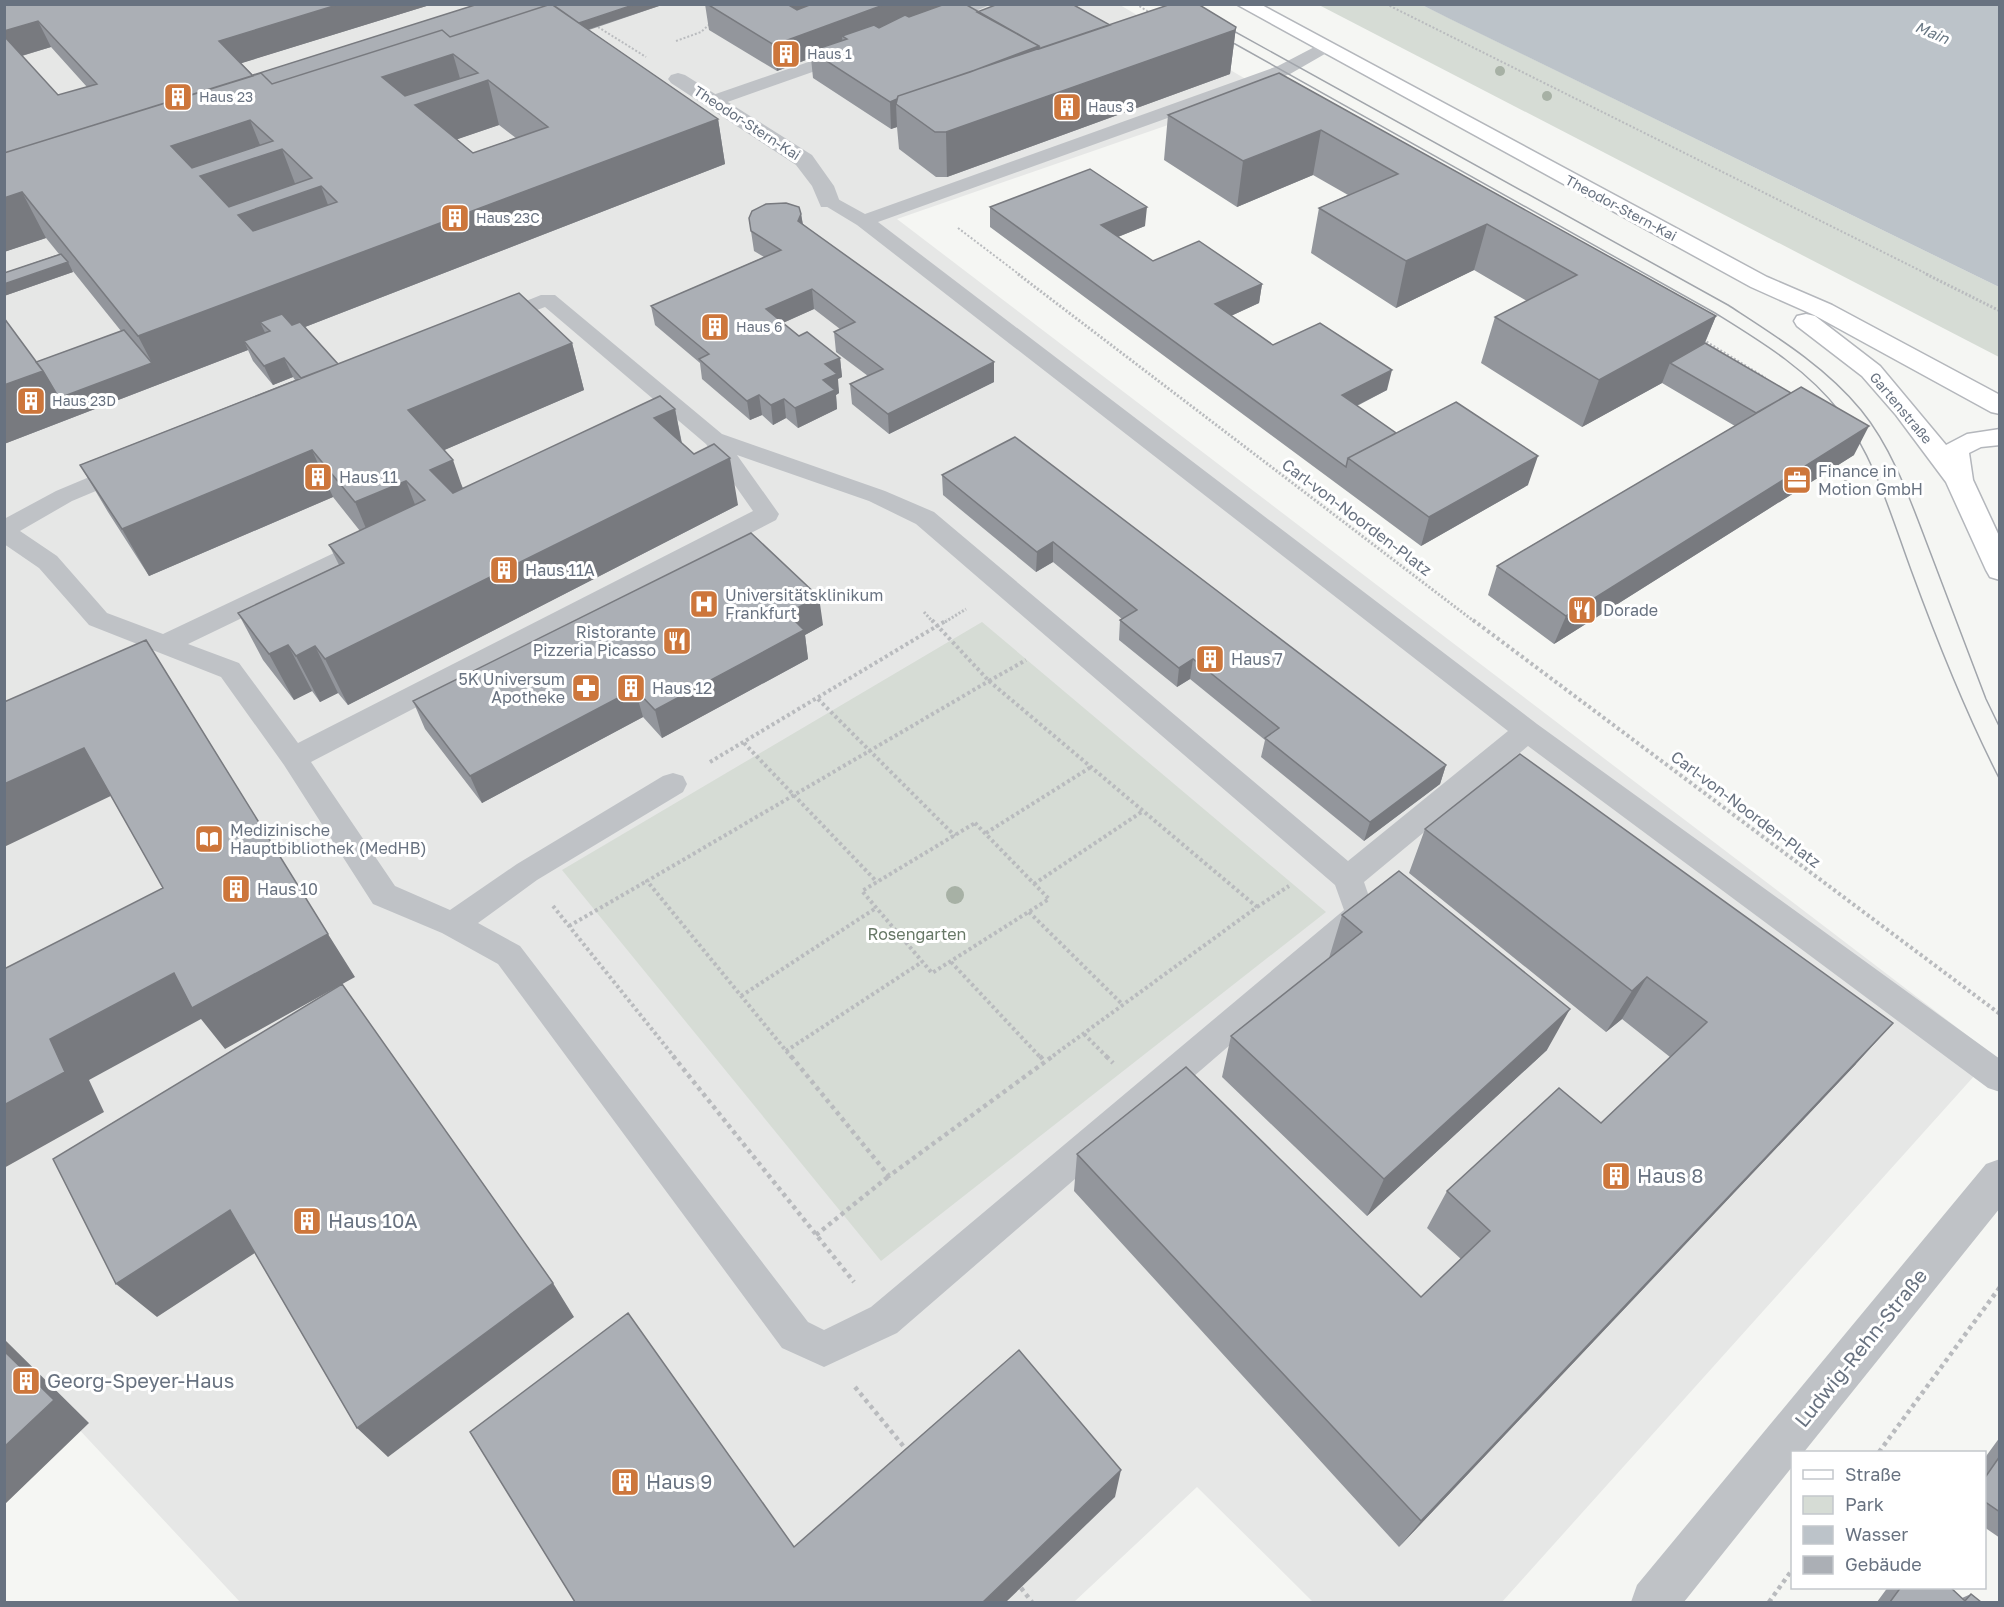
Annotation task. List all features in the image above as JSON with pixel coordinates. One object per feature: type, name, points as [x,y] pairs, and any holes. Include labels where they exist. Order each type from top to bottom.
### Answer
[{"type":"main road","name":"Theodor-Stern-Kai","points":[[1245,4],[1759,282],[1823,310],[2000,406]]},
{"type":"main road","name":"Gartenstraße","points":[[1759,282],[1871,370],[1905,409],[1959,480],[2000,570]]},
{"type":"main road","points":[[1959,480],[1955,451],[1962,444],[1977,439],[2000,437]]},
{"type":"street","name":"Theodor-Stern-Kai","points":[[678,79],[804,159],[823,186],[829,202]]},
{"type":"street","name":"Ludwig-Rehn-Straße","points":[[1654,1602],[2000,1178]]},
{"type":"lane","points":[[919,28],[984,4]]},
{"type":"lane","points":[[713,101],[865,47]]},
{"type":"lane","points":[[864,220],[1264,78],[1298,65],[1324,47]]},
{"type":"lane","points":[[829,202],[864,220],[1527,731],[1897,1000],[2000,1078]]},
{"type":"lane","points":[[294,758],[767,514],[714,439],[548,299],[473,330]]},
{"type":"lane","points":[[145,462],[64,496],[4,531],[48,562],[98,619],[230,670],[294,758],[384,895],[453,924],[509,955],[795,1335],[824,1349],[884,1320],[1360,914],[1348,878],[925,518],[877,496],[714,439]]},
{"type":"lane","points":[[163,645],[343,559]]},
{"type":"lane","points":[[1348,878],[1527,731]]},
{"type":"lane","points":[[453,924],[527,872],[673,784]]},
{"type":"path","points":[[1136,4],[1155,16]]},
{"type":"path","points":[[1386,4],[2000,311]]},
{"type":"path","points":[[690,36],[719,20]]},
{"type":"path","points":[[598,27],[678,79]]},
{"type":"path","name":"Carl-von-Noorden-Platz","points":[[952,224],[1518,654],[2000,1014]]},
{"type":"path","points":[[1701,339],[1772,382]]},
{"type":"path","points":[[1833,457],[1853,493]]},
{"type":"path","points":[[673,784],[1004,586]]},
{"type":"path","points":[[924,612],[989,681],[1257,907]]},
{"type":"path","points":[[569,926],[989,681]]},
{"type":"path","points":[[818,699],[955,836]]},
{"type":"path","points":[[744,743],[877,882]]},
{"type":"path","points":[[986,833],[1090,767]]},
{"type":"path","points":[[1034,884],[1143,811]]},
{"type":"path","points":[[975,823],[986,833],[1049,899],[932,974],[862,891],[975,823]]},
{"type":"path","points":[[527,872],[884,1320]]},
{"type":"path","points":[[647,881],[889,1176]]},
{"type":"path","points":[[816,1235],[889,1176],[1281,891]]},
{"type":"path","points":[[741,996],[876,908]]},
{"type":"path","points":[[1029,912],[1123,1005]]},
{"type":"path","points":[[786,1052],[922,962]]},
{"type":"path","points":[[951,962],[1045,1062]]},
{"type":"path","points":[[1880,1451],[2000,1287]]},
{"type":"path","points":[[824,1349],[913,1459]]},
{"type":"path","points":[[1769,1602],[1791,1571]]},
{"type":"path","points":[[1021,1588],[1032,1602]]},
{"type":"shaded area","name":"Universitätsklinikum Frankfurt","points":[[5,5],[1120,5],[1266,91],[897,219],[1993,1055],[1502,1602],[1313,1602],[1197,1487],[1074,1602],[240,1602],[5,1350]]},
{"type":"green space","points":[[1319,5],[1422,5],[1999,287],[1999,357]]},
{"type":"green space","name":"Rosengarten","points":[[982,622],[1326,912],[881,1261],[562,870]]},
{"type":"water","name":"Main","points":[[1422,5],[1999,5],[1999,287],[1450,19]]},
{"type":"building","points":[[4,4],[340,4],[219,41],[253,76],[4,153],[4,36],[58,95],[97,84],[38,21],[4,31]]},
{"type":"building","points":[[478,4],[551,4],[450,37],[442,30],[272,84],[261,73],[253,75]]},
{"type":"building","points":[[551,4],[718,119],[138,336],[22,192],[4,198],[4,153],[261,73],[272,84],[442,30],[450,37]],"holes":[[[453,54],[478,73],[405,96],[382,77]],[[488,80],[548,127],[473,153],[415,105]],[[250,120],[273,141],[192,168],[171,146]],[[282,149],[312,178],[229,207],[200,176]],[[321,186],[337,202],[253,231],[238,215]]]},
{"type":"building","points":[[552,4],[636,4],[579,23]]},
{"type":"building","points":[[707,4],[787,4],[797,10],[812,4],[886,4],[774,45]]},
{"type":"building","points":[[945,4],[965,4],[1039,46],[898,96],[890,102],[811,51],[847,39],[842,36],[874,25],[879,28],[905,15],[909,17]]},
{"type":"building","points":[[998,4],[1072,4],[1110,25],[1039,49],[1039,46],[977,12]]},
{"type":"building","points":[[1171,4],[1198,4],[1236,27],[1235,30],[946,132],[935,132],[896,104],[898,96]]},
{"type":"building","points":[[1279,73],[1716,316],[1599,380],[1495,317],[1577,275],[1487,224],[1406,261],[1319,208],[1398,174],[1321,130],[1243,161],[1168,115]]},
{"type":"building","points":[[1090,169],[1147,207],[1101,225],[1153,261],[1199,241],[1262,284],[1215,304],[1273,345],[1320,323],[1392,370],[1342,395],[1396,433],[1348,458],[1346,467],[990,207]]},
{"type":"building","name":"Haus 6","points":[[786,203],[799,207],[801,214],[798,221],[994,362],[888,414],[850,384],[883,369],[834,332],[855,322],[812,289],[766,309],[799,336],[807,332],[840,358],[825,364],[837,374],[823,380],[835,390],[795,408],[784,399],[771,405],[759,395],[747,401],[699,359],[709,354],[651,306],[781,250],[751,231],[749,218],[752,211],[766,204]]},
{"type":"building","points":[[61,254],[68,262],[4,284],[4,273]]},
{"type":"building","points":[[519,293],[572,343],[408,410],[453,460],[430,470],[453,493],[660,396],[675,409],[654,418],[694,454],[714,444],[730,458],[325,659],[315,646],[296,656],[288,645],[269,654],[238,613],[344,563],[329,545],[425,500],[406,481],[355,502],[312,450],[122,529],[80,465]]},
{"type":"building","points":[[282,314],[292,325],[300,322],[338,364],[301,378],[284,358],[264,366],[244,341],[270,331],[260,322]]},
{"type":"building","points":[[4,318],[43,371],[4,385]]},
{"type":"building","points":[[124,330],[152,363],[59,398],[36,362]]},
{"type":"building","points":[[1705,343],[1791,393],[1756,413],[1670,363]]},
{"type":"building","points":[[1801,387],[1869,426],[1566,616],[1497,566]]},
{"type":"building","points":[[1456,402],[1538,456],[1429,517],[1348,458]]},
{"type":"building","name":"Haus 7","points":[[1015,437],[1446,765],[1370,822],[1265,738],[1279,728],[1193,659],[1179,668],[1120,620],[1137,610],[1053,542],[1037,552],[942,475]]},
{"type":"building","name":"Haus 12","points":[[751,533],[819,597],[787,613],[804,630],[655,710],[635,689],[470,776],[413,701]]},
{"type":"building","name":"Haus 10","points":[[146,640],[328,934],[192,1008],[174,973],[50,1039],[65,1072],[4,1105],[4,969],[163,888],[84,748],[4,784],[4,702]]},
{"type":"building","name":"Haus 8","points":[[1520,754],[1893,1023],[1421,1521],[1077,1154],[1186,1067],[1421,1297],[1490,1231],[1447,1191],[1559,1088],[1601,1123],[1707,1022],[1647,977],[1632,991],[1425,829]]},
{"type":"building","points":[[1399,871],[1570,1009],[1384,1179],[1231,1036],[1362,932],[1342,915]]},
{"type":"building","name":"Haus 10A","points":[[342,984],[553,1283],[357,1428],[230,1210],[116,1284],[53,1159]]},
{"type":"building","name":"Haus 9","points":[[628,1313],[794,1547],[1019,1350],[1121,1470],[983,1602],[575,1602],[470,1432]]},
{"type":"building","points":[[4,1351],[54,1400],[4,1447]]},
{"type":"building","points":[[2000,1456],[2000,1512],[1986,1502],[1986,1476]]},
{"type":"building","points":[[1900,1589],[1952,1589],[1965,1601],[1971,1594],[1981,1602],[1890,1602]]},
{"type":"tram line","points":[[1221,24],[1728,305],[1798,352],[1832,379],[1861,410],[1892,459],[1986,699],[2000,728]]},
{"type":"tram line","points":[[1219,35],[1715,313],[1782,357],[1813,382],[1840,412],[1873,468],[1952,676],[2000,780]]},
{"type":"place","name":"Haus 1","points":[[786,54]]},
{"type":"place","name":"Haus 23","points":[[178,97]]},
{"type":"place","name":"Haus 3","points":[[1067,107]]},
{"type":"place","name":"Haus 23C","points":[[455,218]]},
{"type":"place","name":"Haus 6","points":[[715,327]]},
{"type":"place","name":"Haus 23D","points":[[31,401]]},
{"type":"place","name":"Haus 11","points":[[318,477]]},
{"type":"place","name":"Finance in Motion GmbH","points":[[1797,480]]},
{"type":"place","name":"Haus 11A","points":[[504,570]]},
{"type":"place","name":"Universitätsklinikum Frankfurt","points":[[704,604]]},
{"type":"place","name":"Dorade","points":[[1582,610]]},
{"type":"place","name":"Ristorante Pizzeria Picasso","points":[[677,641]]},
{"type":"place","name":"Haus 7","points":[[1210,659]]},
{"type":"place","name":"5K Universum Apotheke","points":[[586,688]]},
{"type":"place","name":"Haus 12","points":[[631,688]]},
{"type":"place","name":"Medizinische Hauptbibliothek (MedHB)","points":[[209,839]]},
{"type":"place","name":"Haus 10","points":[[236,889]]},
{"type":"place","name":"Haus 8","points":[[1616,1176]]},
{"type":"place","name":"Haus 10A","points":[[307,1221]]},
{"type":"place","name":"Georg-Speyer-Haus","points":[[26,1381]]},
{"type":"place","name":"Haus 9","points":[[625,1482]]}]
